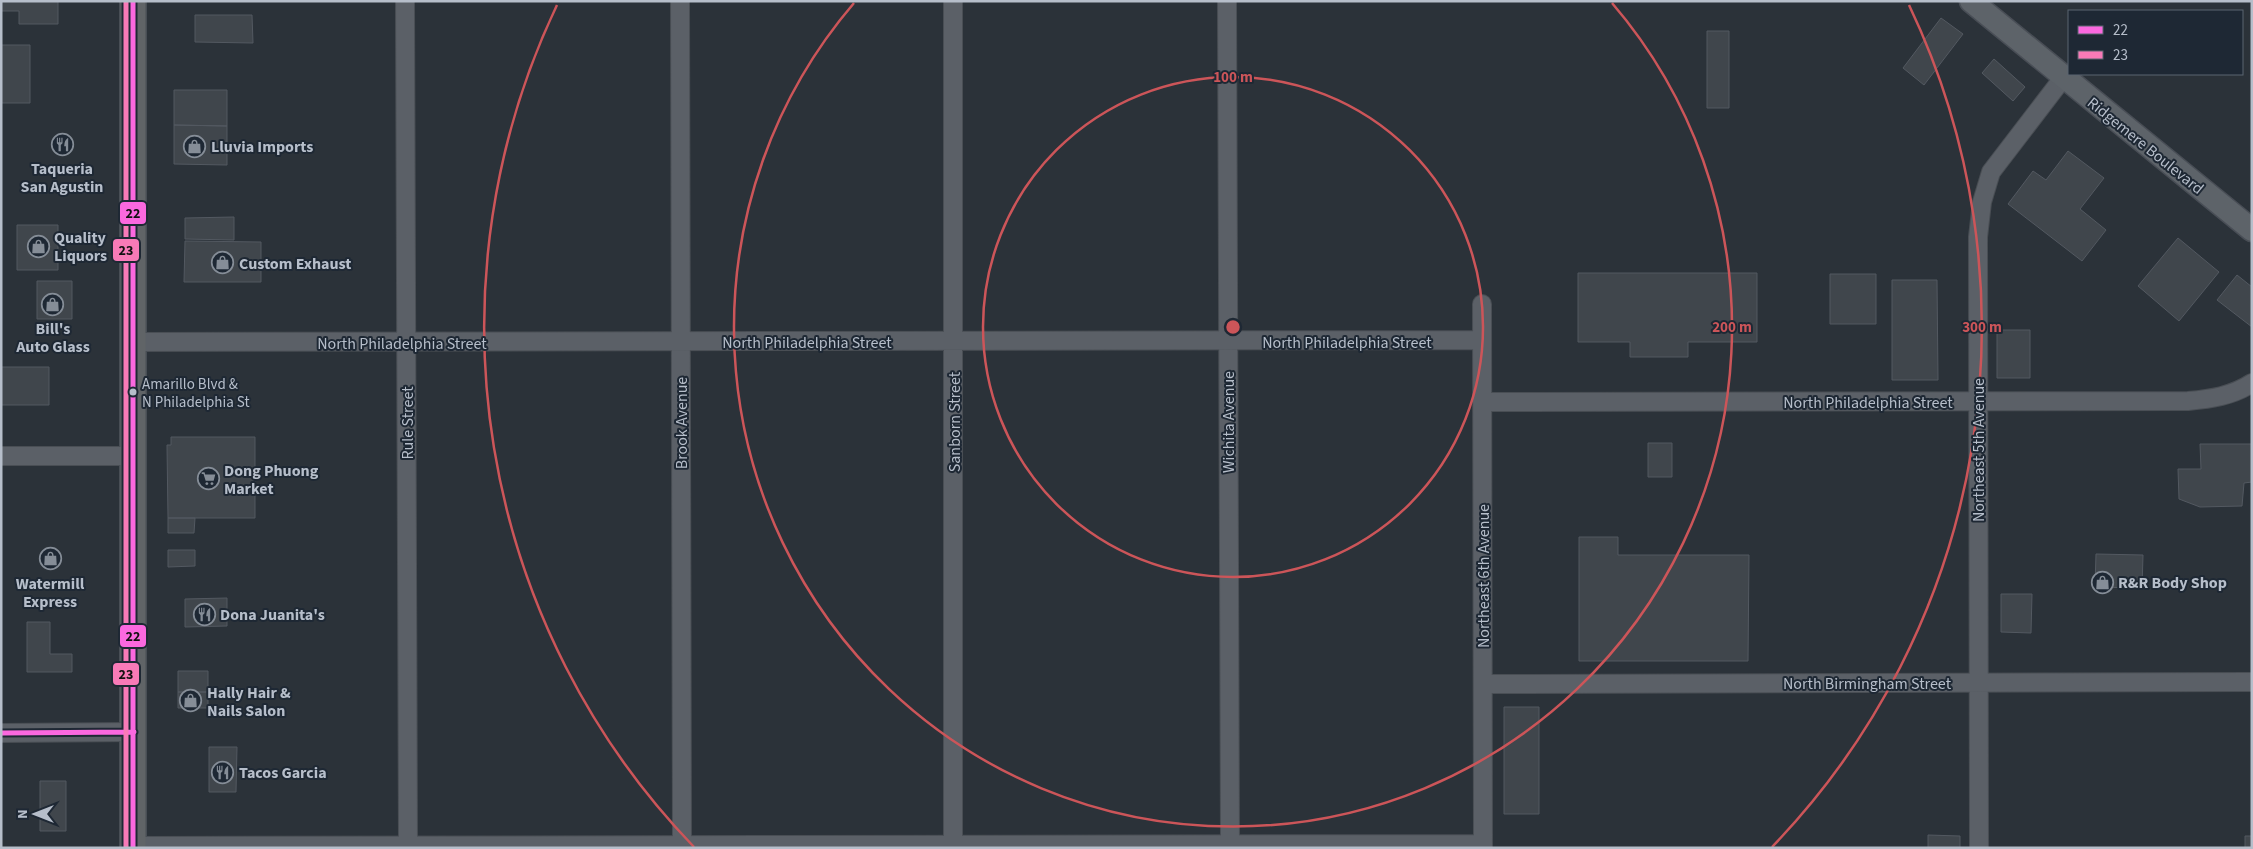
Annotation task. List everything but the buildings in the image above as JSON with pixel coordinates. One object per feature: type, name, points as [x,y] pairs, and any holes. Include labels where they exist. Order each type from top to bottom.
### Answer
[{"type":"highway","points":[[133,1],[133,847]]},
{"type":"main road","name":"Ridgemere Boulevard","points":[[1971,1],[2063,78],[2252,230]]},
{"type":"street","name":"Rule Street","points":[[405,1],[408,844]]},
{"type":"street","name":"Brook Avenue","points":[[680,1],[682,845]]},
{"type":"street","name":"Sanborn Street","points":[[953,843],[954,1]]},
{"type":"street","name":"Wichita Avenue","points":[[1227,1],[1230,843]]},
{"type":"street","name":"Northeast 5th Avenue","points":[[1978,848],[1978,237],[1982,202],[1991,172],[2063,78]]},
{"type":"street","name":"Northeast 6th Avenue","points":[[1482,304],[1483,846]]},
{"type":"street","name":"North Philadelphia Street","points":[[133,342],[1228,342],[1482,340]]},
{"type":"street","name":"North Philadelphia Street","points":[[1482,402],[1978,403],[2188,401],[2215,399],[2241,390],[2252,383]]},
{"type":"street","points":[[1,456],[134,456]]},
{"type":"street","name":"North Birmingham Street","points":[[1483,684],[2252,682]]},
{"type":"street","points":[[1,733],[134,732]]},
{"type":"street","points":[[133,847],[408,844],[664,846],[953,843],[1130,845],[1230,843],[1483,846]]},
{"type":"transit line","name":"23","points":[[126,1],[126,848]]},
{"type":"transit line","name":"22","points":[[133,1],[133,848]]},
{"type":"transit line","name":"22","points":[[1,733],[134,732]]},
{"type":"place","name":"Taqueria San Agustin","points":[[62,144]]},
{"type":"place","name":"Lluvia Imports","points":[[195,146]]},
{"type":"place","name":"Quality Liquors","points":[[38,246]]},
{"type":"place","name":"Custom Exhaust","points":[[223,263]]},
{"type":"place","name":"Bill's Auto Glass","points":[[53,304]]},
{"type":"place","name":"Amarillo Blvd & N Philadelphia St","points":[[133,392]]},
{"type":"place","name":"Dong Phuong Market","points":[[208,479]]},
{"type":"place","name":"Watermill Express","points":[[50,559]]},
{"type":"place","name":"R&R Body Shop","points":[[2102,582]]},
{"type":"place","name":"Dona Juanita's","points":[[204,614]]},
{"type":"place","name":"Hally Hair & Nails Salon","points":[[191,701]]},
{"type":"place","name":"Tacos Garcia","points":[[223,772]]}]
